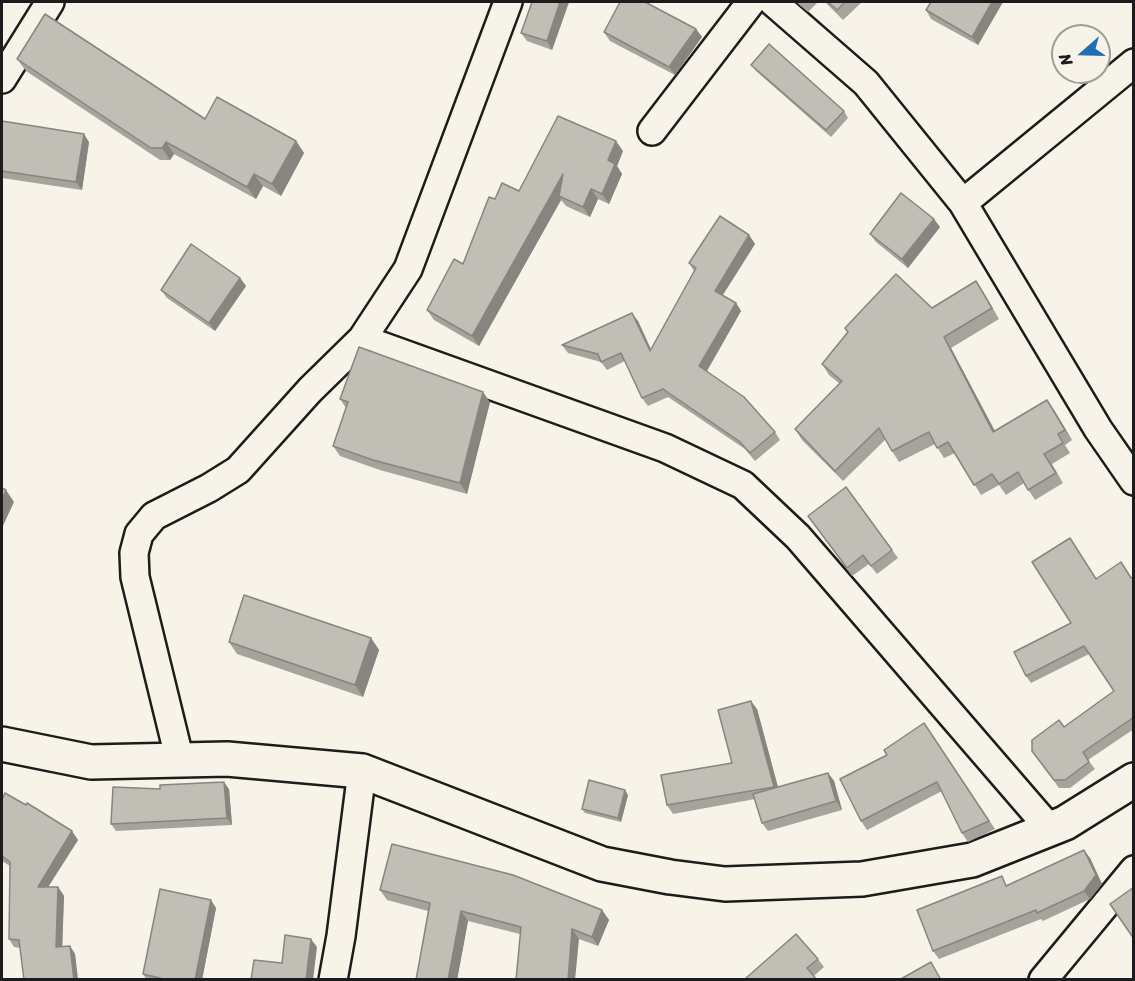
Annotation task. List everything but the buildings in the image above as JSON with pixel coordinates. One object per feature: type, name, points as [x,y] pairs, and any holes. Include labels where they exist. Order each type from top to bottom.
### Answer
[{"type":"street","points":[[2,80],[50,2]]},
{"type":"street","points":[[180,761],[135,577],[134,553],[139,534],[154,516],[209,488],[238,470],[310,390],[362,339],[408,269],[508,2]]},
{"type":"street","points":[[652,130],[751,2]]},
{"type":"street","points":[[773,2],[866,82],[963,203],[1098,429],[1134,481]]},
{"type":"street","points":[[963,203],[1134,63]]},
{"type":"street","points":[[362,339],[664,448],[743,484],[798,537],[1050,829]]},
{"type":"street","points":[[2,744],[91,762],[227,759],[362,771],[602,864],[670,878],[725,884],[862,879],[972,860],[1065,823],[1134,780]]},
{"type":"street","points":[[333,980],[341,936],[362,771]]},
{"type":"street","points":[[1043,980],[1134,870]]}]
